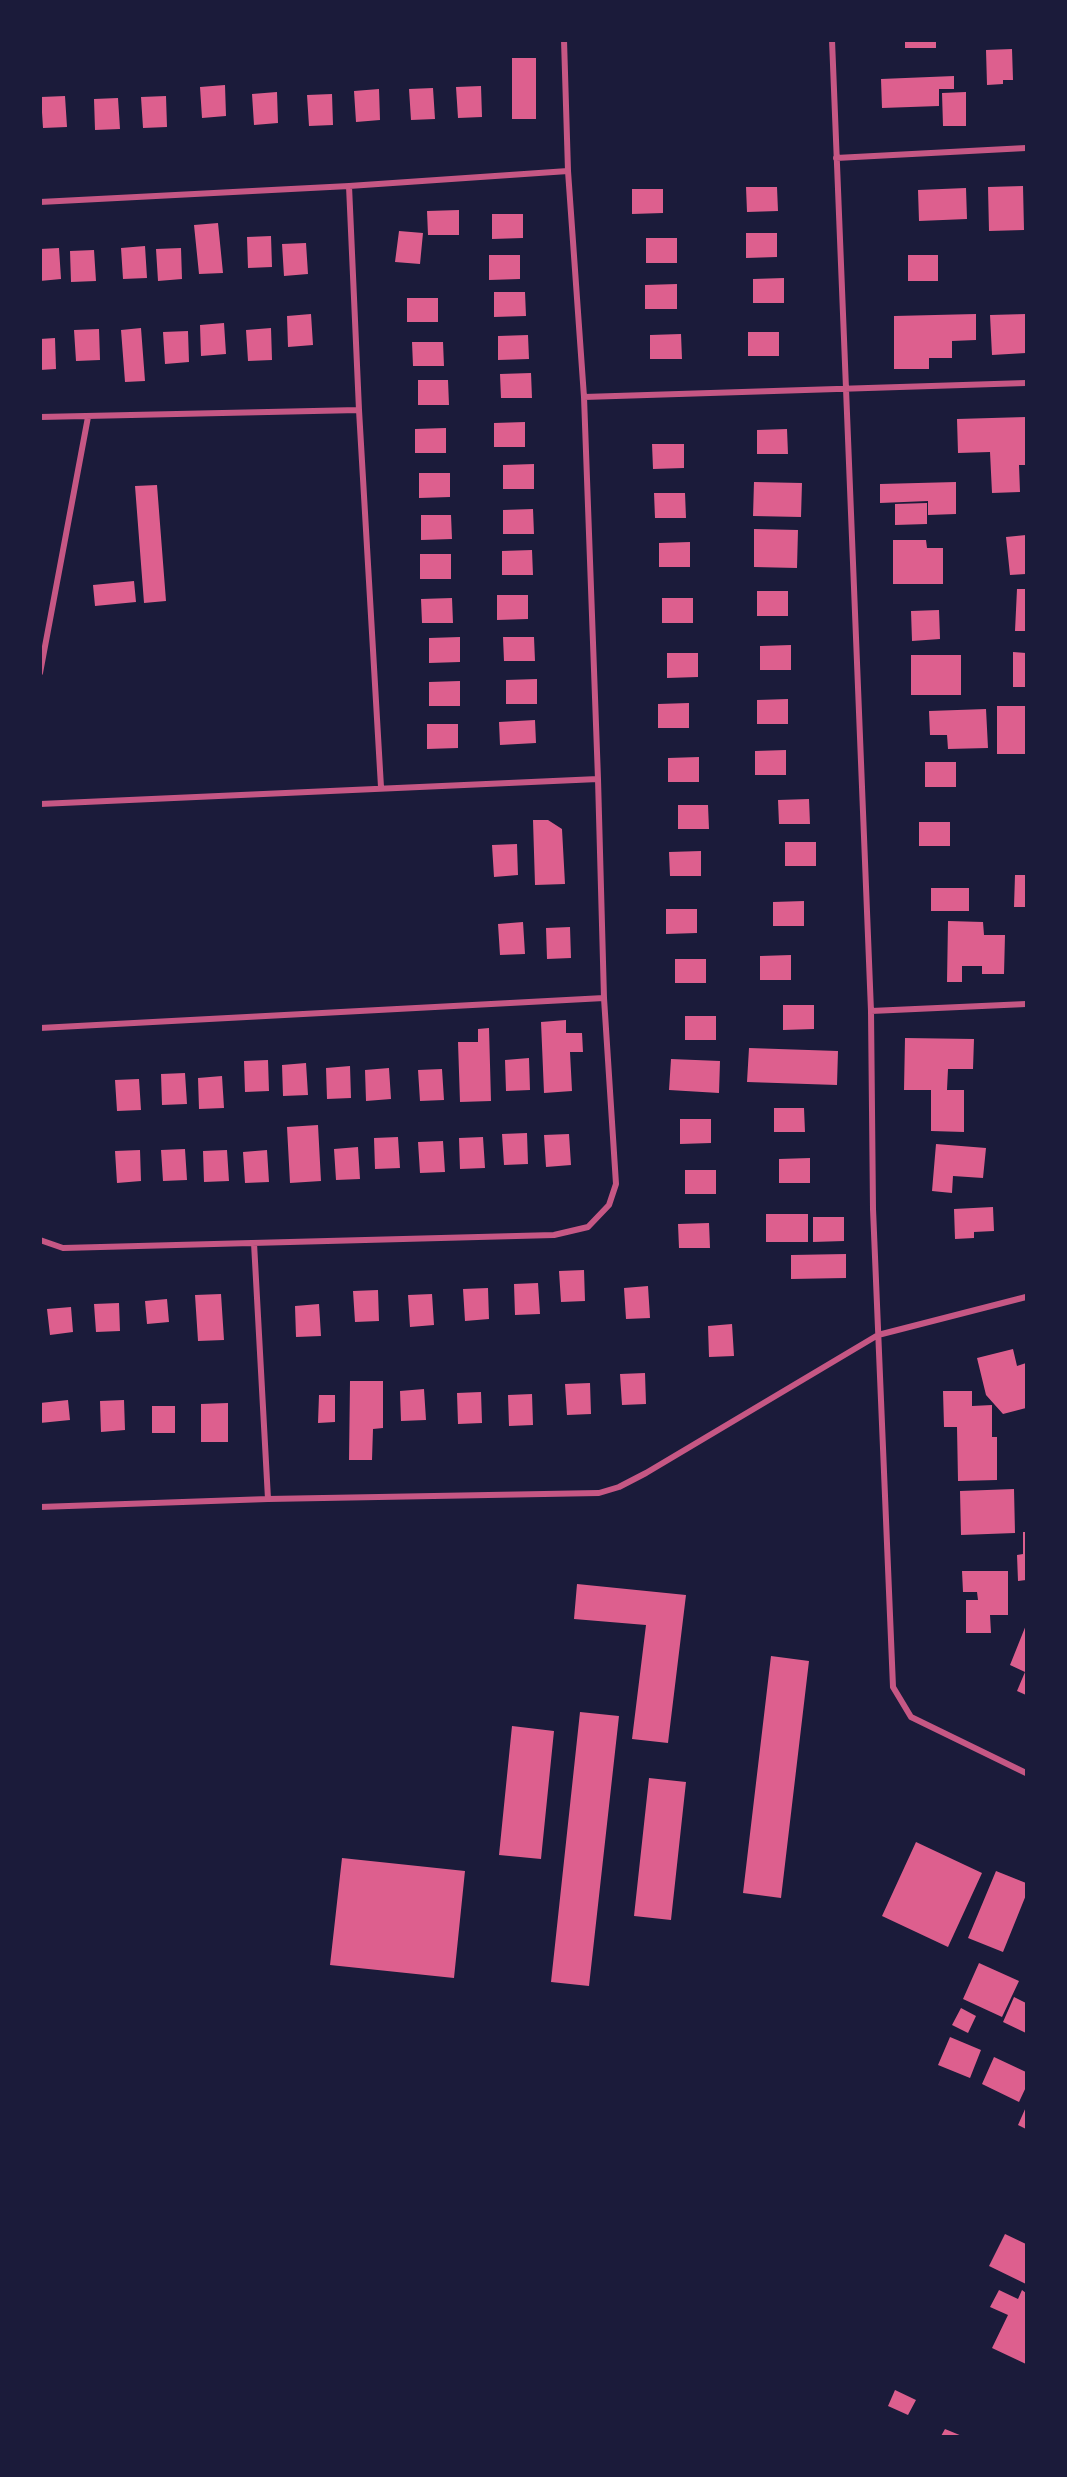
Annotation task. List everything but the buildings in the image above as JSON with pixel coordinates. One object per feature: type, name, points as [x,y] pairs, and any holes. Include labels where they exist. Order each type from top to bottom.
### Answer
[{"type":"street","points":[[40,1240],[63,1248],[554,1235],[588,1227],[609,1205],[616,1184],[604,998],[584,396],[568,171],[564,40]]},
{"type":"street","points":[[832,40],[871,1011],[873,1209],[893,1687],[911,1717],[1026,1773]]},
{"type":"street","points":[[836,158],[1026,148]]},
{"type":"street","points":[[40,202],[349,186],[568,171]]},
{"type":"street","points":[[349,186],[359,410],[381,787]]},
{"type":"street","points":[[584,396],[1026,383]]},
{"type":"street","points":[[40,417],[359,410]]},
{"type":"street","points":[[40,673],[88,417]]},
{"type":"street","points":[[40,804],[598,779]]},
{"type":"street","points":[[40,1028],[604,998]]},
{"type":"street","points":[[871,1011],[1026,1005]]},
{"type":"street","points":[[254,1243],[268,1499]]},
{"type":"street","points":[[40,1507],[268,1499],[599,1493],[619,1487],[646,1473],[878,1335],[1026,1298]]}]
